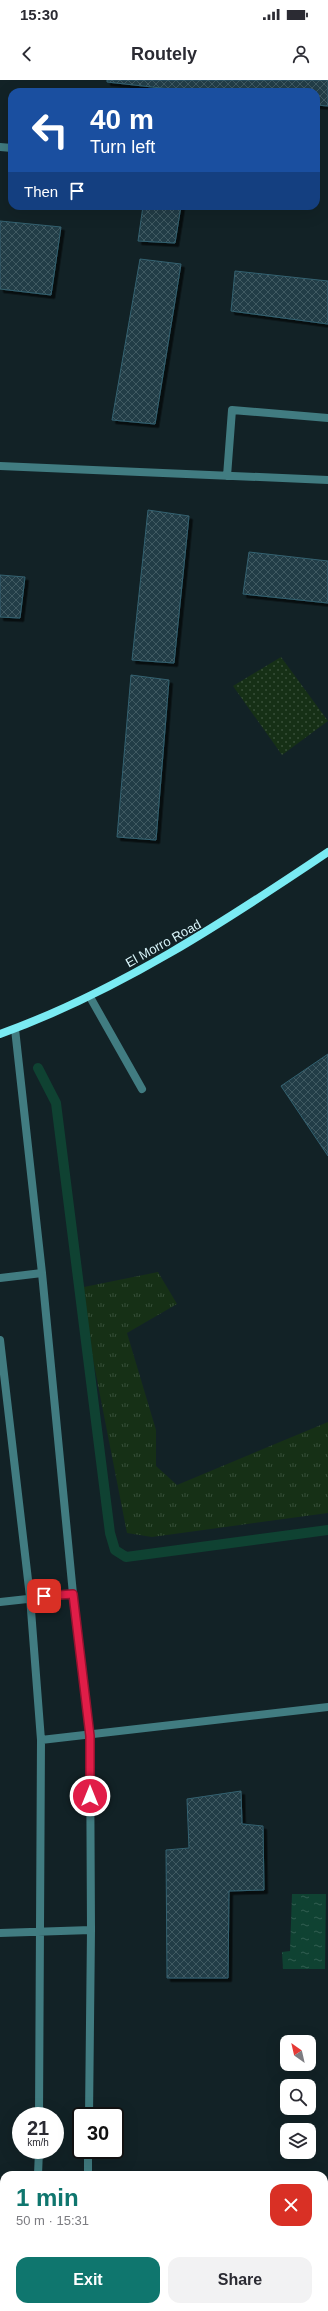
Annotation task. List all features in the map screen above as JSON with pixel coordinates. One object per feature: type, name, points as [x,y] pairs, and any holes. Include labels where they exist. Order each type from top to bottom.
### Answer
[{"type":"street","points":[[227,476],[232,410],[328,418]]},
{"type":"street","points":[[0,466],[328,480]]},
{"type":"street","name":"El Morro Road","points":[[0,1034],[90,997],[226,921],[328,852]]},
{"type":"street","points":[[90,997],[142,1089]]},
{"type":"street","points":[[15,1028],[42,1273],[73,1594],[90,1736],[91,1930],[89,2107]]},
{"type":"street","points":[[0,1278],[42,1273]]},
{"type":"street","points":[[0,1340],[30,1597],[41,1740],[39,2107]]},
{"type":"street","points":[[0,1602],[30,1597],[73,1594]]},
{"type":"street","points":[[41,1740],[90,1736],[328,1707]]},
{"type":"street","points":[[0,1932],[41,1933],[91,1930]]},
{"type":"street","points":[[38,2171],[39,2159]]},
{"type":"street","points":[[88,2159],[88,2171]]},
{"type":"green space","points":[[281,657],[328,721],[282,755],[233,686]]},
{"type":"green space","points":[[158,1272],[177,1304],[127,1333],[156,1430],[156,1466],[177,1485],[328,1422],[328,1513],[152,1537],[127,1533],[79,1288]]},
{"type":"water","points":[[292,1894],[326,1894],[325,1969],[283,1969],[282,1952],[290,1951]]},
{"type":"building","points":[[107,80],[328,80],[328,106],[320,105],[320,88],[161,88],[107,82]]},
{"type":"building","points":[[142,210],[180,210],[175,243],[138,241]]},
{"type":"building","points":[[0,221],[61,227],[51,295],[0,289]]},
{"type":"building","points":[[140,259],[181,264],[155,424],[112,420]]},
{"type":"building","points":[[235,271],[328,281],[328,324],[231,311]]},
{"type":"building","points":[[148,510],[189,516],[174,663],[132,660]]},
{"type":"building","points":[[249,552],[328,561],[328,603],[243,594]]},
{"type":"building","points":[[0,575],[25,577],[20,618],[0,617]]},
{"type":"building","points":[[131,675],[169,680],[156,840],[117,837]]},
{"type":"building","points":[[328,1054],[328,1156],[281,1086]]},
{"type":"building","points":[[241,1791],[242,1824],[263,1826],[264,1890],[229,1891],[228,1978],[167,1978],[166,1850],[189,1848],[187,1799]]},
{"type":"waterway","points":[[38,1068],[56,1103],[110,1533],[115,1550],[126,1557],[328,1530]]},
{"type":"route","points":[[44,1596],[73,1594],[90,1736],[90,1796]]}]
